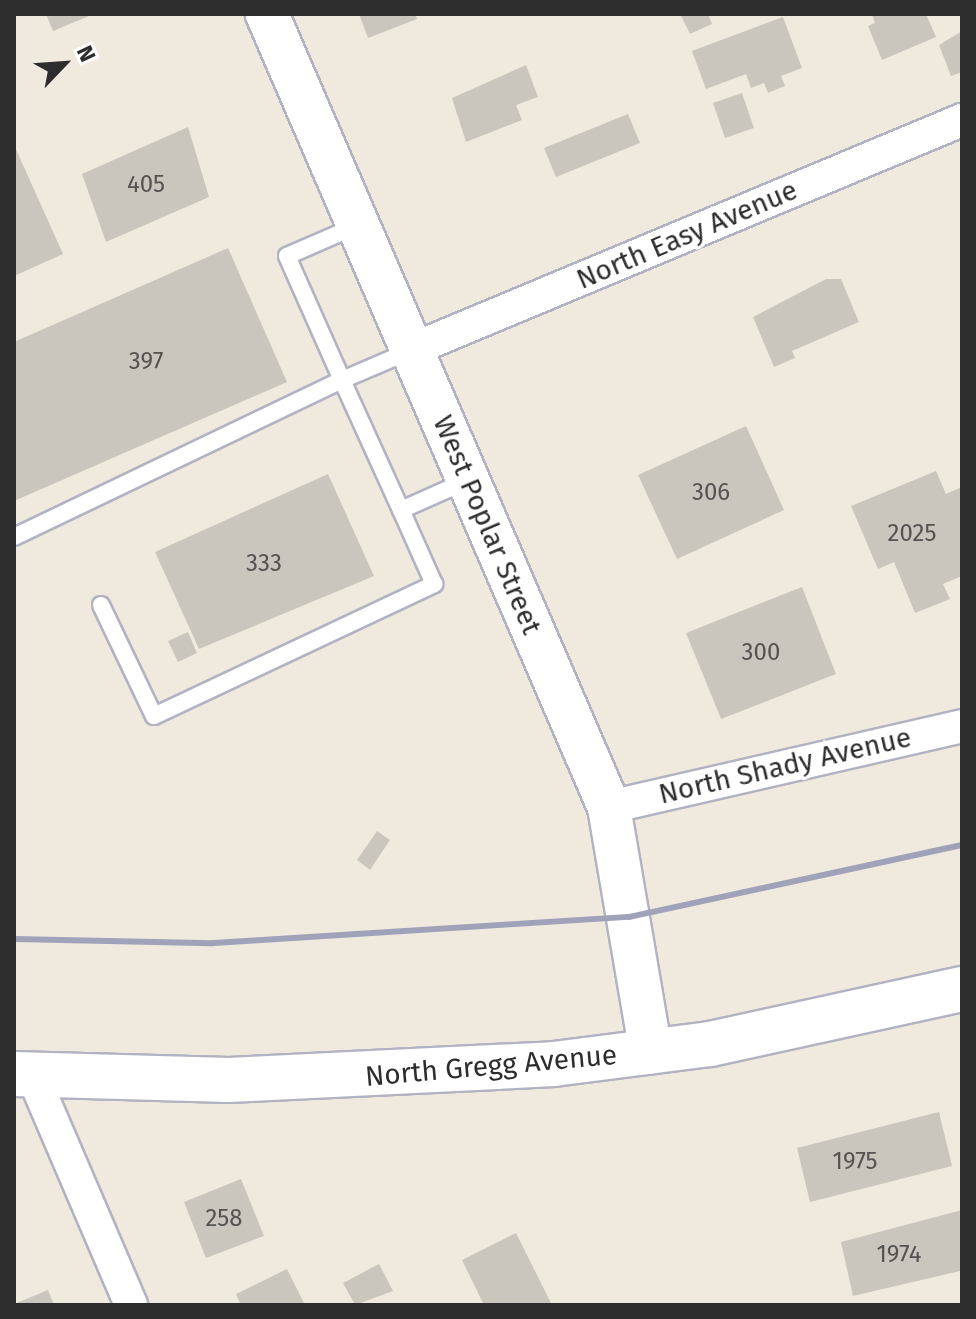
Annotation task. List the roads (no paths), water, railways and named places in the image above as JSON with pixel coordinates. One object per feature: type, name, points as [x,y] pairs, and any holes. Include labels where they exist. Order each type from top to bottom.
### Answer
[{"type":"main road","name":"North Gregg Avenue","points":[[23,1075],[419,1075],[651,1052],[962,989]]},
{"type":"street","name":"West Poplar Street","points":[[267,14],[609,807],[651,1052]]},
{"type":"street","name":"North Easy Avenue","points":[[411,350],[962,120]]},
{"type":"street","name":"North Shady Avenue","points":[[609,807],[962,726]]},
{"type":"street","points":[[23,1075],[131,1305]]},
{"type":"lane","points":[[101,605],[154,716],[434,584],[287,256],[356,226]]},
{"type":"lane","points":[[14,537],[411,350]]},
{"type":"lane","points":[[401,510],[467,480]]},
{"type":"railway","points":[[14,939],[213,943],[629,917],[962,845]]}]
